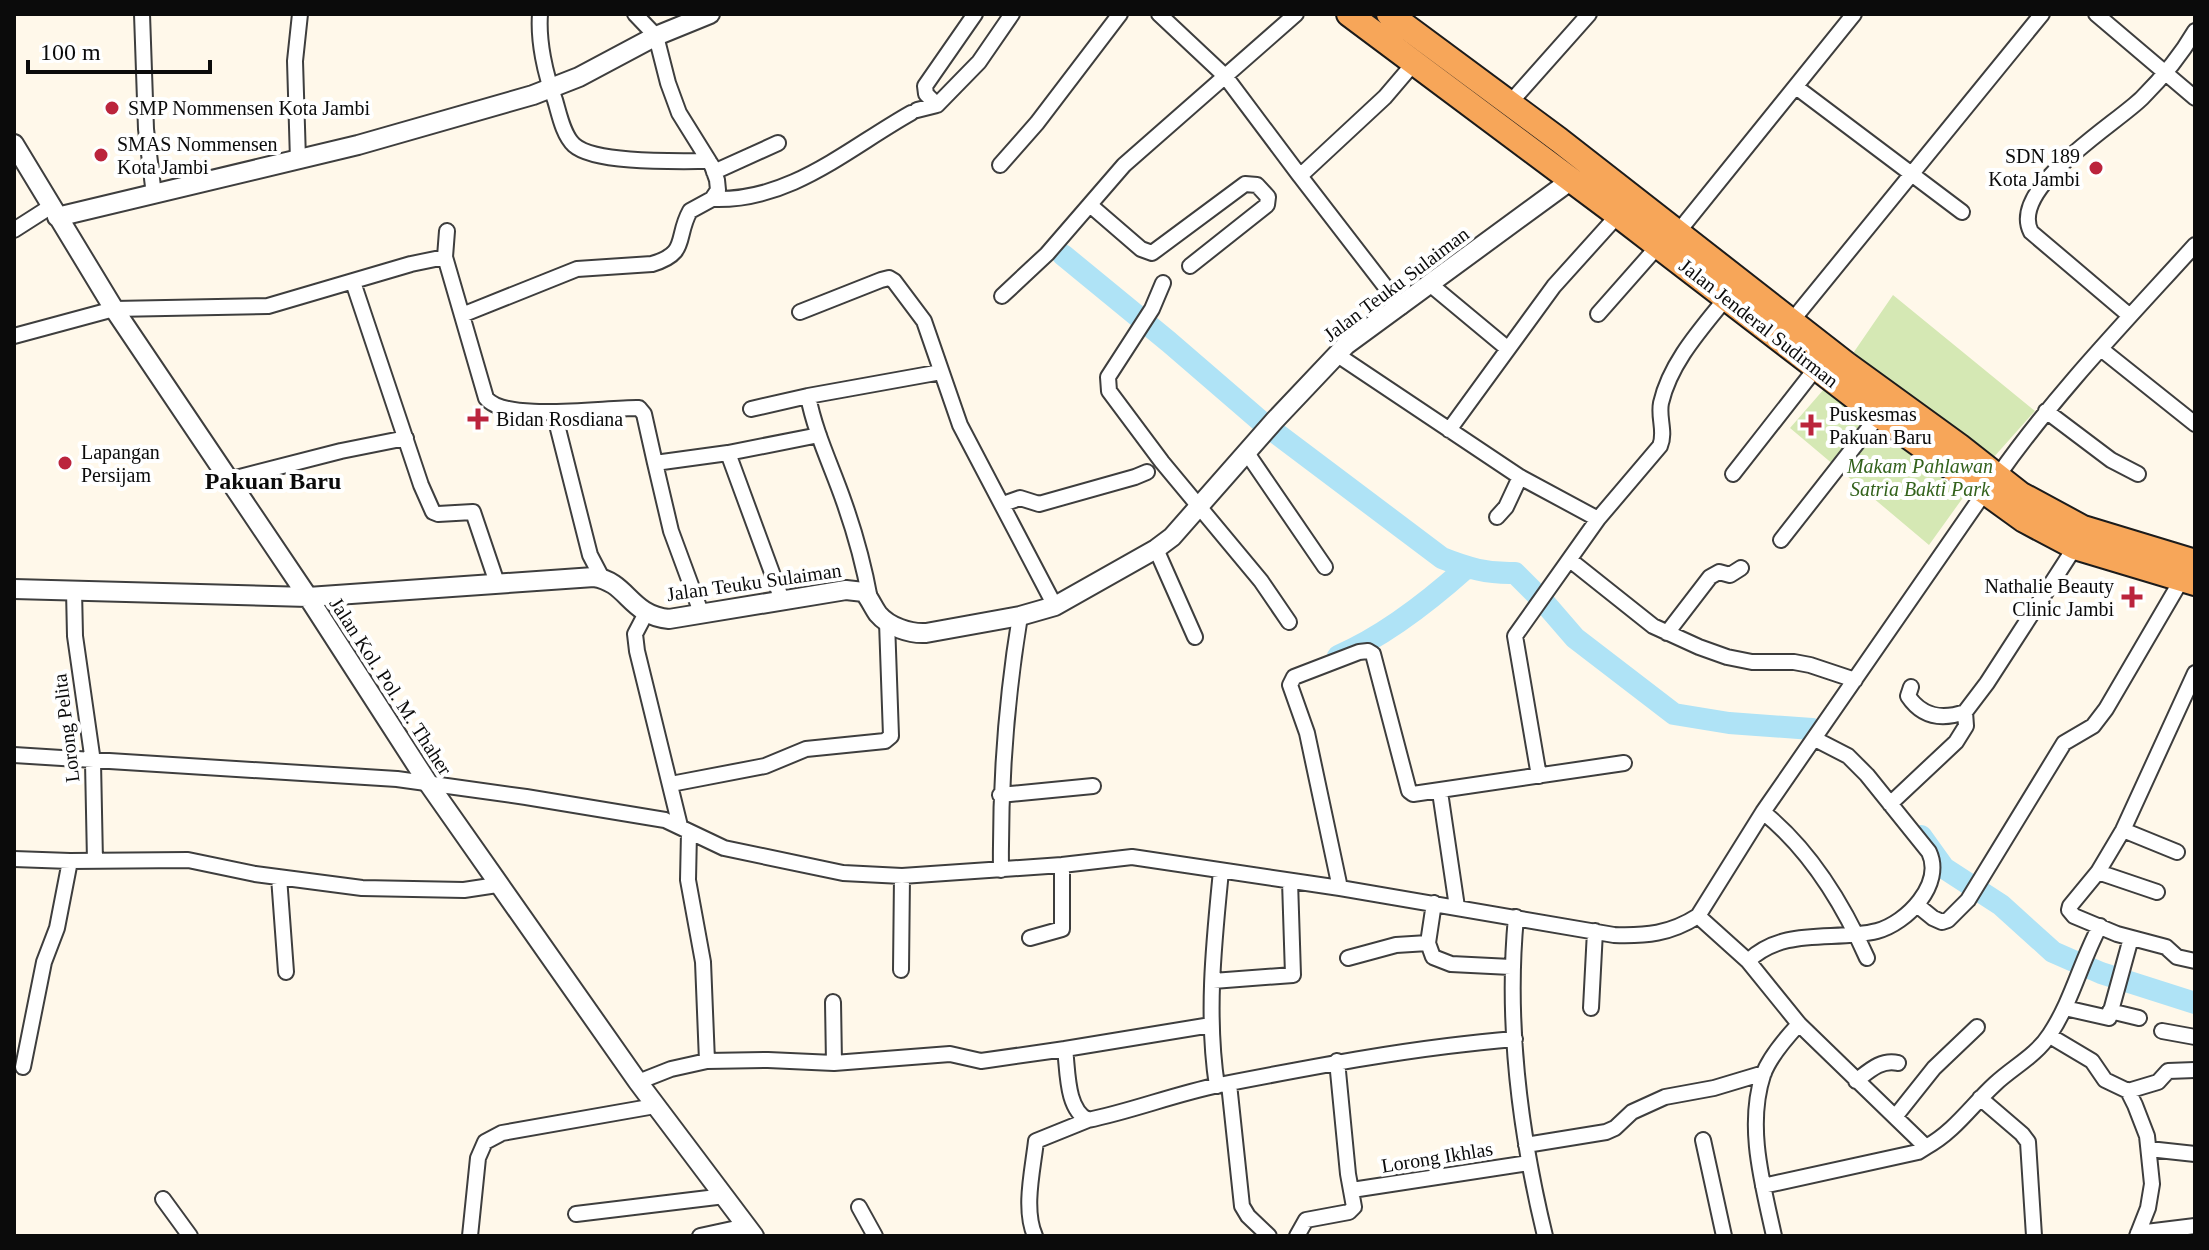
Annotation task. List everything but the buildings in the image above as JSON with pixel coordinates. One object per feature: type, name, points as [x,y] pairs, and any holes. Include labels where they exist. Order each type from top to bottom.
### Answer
[{"type":"highway","name":"Jalan Jenderal Sudirman","points":[[1349,14],[1414,63],[1450,75],[1509,104],[1791,322],[1875,402]]},
{"type":"highway","name":"Jalan Jenderal Sudirman","points":[[1389,14],[1450,75],[1570,181],[1816,368],[1875,402],[1991,485],[2024,520],[2075,547],[2191,575]]},
{"type":"highway","name":"Jalan Jenderal Sudirman","points":[[1991,485],[2191,575]]},
{"type":"street","points":[[142,14],[146,129],[154,195]]},
{"type":"street","points":[[298,160],[295,61],[300,14]]},
{"type":"street","points":[[540,14],[541,42],[550,88],[570,141],[581,150],[621,158],[712,166],[778,143]]},
{"type":"street","points":[[462,315],[577,269],[652,264],[663,260],[678,249],[690,211],[712,199],[718,190],[712,166],[679,113],[656,36],[635,14]]},
{"type":"street","points":[[14,230],[54,212],[154,195],[469,114],[579,77],[656,36],[710,14]]},
{"type":"street","points":[[937,105],[926,94],[925,86],[975,14]]},
{"type":"street","points":[[712,199],[739,199],[791,185],[914,112],[937,105],[979,62],[1012,14]]},
{"type":"street","points":[[1000,165],[1037,123],[1120,14]]},
{"type":"street","points":[[1159,14],[1225,76],[1401,307]]},
{"type":"street","points":[[1002,296],[1047,254],[1124,165],[1296,14]]},
{"type":"street","points":[[1509,104],[1589,14]]},
{"type":"street","points":[[1678,232],[1854,14]]},
{"type":"street","points":[[1791,322],[2042,14]]},
{"type":"street","points":[[2096,14],[2195,98]]},
{"type":"street","points":[[2130,316],[2035,236],[2027,225],[2026,216],[2034,198],[2052,175],[2092,137],[2131,109],[2164,73],[2195,31]]},
{"type":"street","points":[[1300,176],[1385,97],[1414,63]]},
{"type":"street","points":[[1796,87],[1962,212]]},
{"type":"street","name":"Jalan Kol. Pol. M. Thaher","points":[[14,144],[20,171],[54,212],[114,309],[497,885],[655,1106],[750,1231]]},
{"type":"street","name":"Jalan Teuku Sulaiman","points":[[887,622],[918,633],[1020,616],[1055,606],[1156,549],[1172,537],[1336,354],[1570,181]]},
{"type":"street","points":[[1090,205],[1141,249],[1152,253],[1245,184],[1257,185],[1268,197],[1267,205],[1190,266]]},
{"type":"street","points":[[1449,430],[1554,286],[1618,215]]},
{"type":"street","points":[[447,231],[445,257],[488,402],[516,410],[554,413],[641,409],[671,531],[702,615]]},
{"type":"street","points":[[14,755],[428,783],[665,820],[724,848],[843,873],[902,876],[1132,857],[1595,931],[1650,936],[1685,925],[1698,916],[1763,812],[1991,485],[2046,411],[2195,245]]},
{"type":"street","points":[[1598,314],[1658,246]]},
{"type":"street","points":[[14,336],[114,309],[256,308],[280,304],[411,264],[445,257]]},
{"type":"street","points":[[800,312],[881,280],[892,279],[924,321],[960,425],[1055,606]]},
{"type":"street","points":[[353,282],[421,485],[433,512],[470,511],[475,514],[497,583]]},
{"type":"street","points":[[1163,283],[1141,328],[1108,377],[1109,391],[1261,581],[1289,622]]},
{"type":"street","points":[[1431,285],[1508,349]]},
{"type":"street","points":[[1539,776],[1514,641],[1517,632],[1598,519],[1660,446],[1663,434],[1661,403],[1670,378],[1726,298]]},
{"type":"street","points":[[2101,349],[2195,424]]},
{"type":"street","points":[[1336,354],[1520,477],[1598,519]]},
{"type":"street","points":[[1733,474],[1816,368]]},
{"type":"street","points":[[751,409],[941,372]]},
{"type":"street","points":[[671,784],[765,766],[806,749],[885,741],[891,736],[887,622],[877,613],[870,599],[865,569],[808,396]]},
{"type":"street","points":[[1781,540],[1875,402]]},
{"type":"street","points":[[2046,411],[2111,460],[2138,474]]},
{"type":"street","points":[[14,589],[308,597],[602,578],[590,555],[554,413]]},
{"type":"street","points":[[655,463],[728,453],[819,435]]},
{"type":"street","points":[[228,480],[406,438]]},
{"type":"street","points":[[728,453],[782,600]]},
{"type":"street","points":[[1247,453],[1325,567]]},
{"type":"street","points":[[1003,504],[1020,498],[1039,504],[1147,472]]},
{"type":"street","points":[[1497,517],[1506,507],[1520,477]]},
{"type":"street","points":[[1911,687],[1908,696],[1916,707],[1928,714],[1941,717],[1965,712],[2075,547]]},
{"type":"street","points":[[1156,549],[1195,637]]},
{"type":"street","points":[[1570,560],[1637,615],[1667,633],[1727,657],[1752,662],[1794,662],[1855,680]]},
{"type":"street","points":[[1667,633],[1710,577],[1716,572],[1730,575],[1741,568]]},
{"type":"street","points":[[1917,905],[1942,922],[1968,900],[2064,743],[2093,726],[2106,709],[2191,575]]},
{"type":"street","name":"Jalan Teuku Sulaiman","points":[[602,578],[612,581],[635,607],[669,619],[846,590],[864,592],[870,599]]},
{"type":"street","name":"Lorong Pelita","points":[[74,590],[75,636],[93,762],[95,861]]},
{"type":"street","points":[[646,613],[635,634],[637,651],[684,829],[688,880],[703,962],[707,1061]]},
{"type":"street","points":[[1001,870],[1000,795],[1009,685],[1020,616]]},
{"type":"street","points":[[1340,888],[1307,733],[1290,685],[1292,679],[1359,652],[1371,652],[1375,657],[1409,791],[1413,794],[1624,763]]},
{"type":"street","points":[[2195,673],[2123,830],[2098,872],[2069,910],[2074,916],[2131,938],[2161,945],[2177,957],[2195,961]]},
{"type":"street","points":[[1894,800],[1956,742],[1966,726],[1965,712]]},
{"type":"street","points":[[1748,961],[1765,948],[1800,938],[1879,931],[1917,905],[1932,880],[1932,858],[1894,800],[1848,756],[1815,739]]},
{"type":"street","points":[[1000,795],[1093,786]]},
{"type":"street","points":[[1440,792],[1457,907]]},
{"type":"street","points":[[1763,812],[1825,880],[1867,958]]},
{"type":"street","points":[[2123,830],[2177,852]]},
{"type":"street","points":[[14,859],[188,860],[362,888],[464,890],[497,885]]},
{"type":"street","points":[[23,1067],[44,962],[57,928],[70,861]]},
{"type":"street","points":[[1030,938],[1062,929],[1062,865]]},
{"type":"street","points":[[1221,871],[1211,1025],[1242,1206],[1269,1236]]},
{"type":"street","points":[[2098,872],[2157,892]]},
{"type":"street","points":[[901,970],[902,876]]},
{"type":"street","points":[[279,877],[286,972]]},
{"type":"street","points":[[1213,981],[1293,975],[1290,881]]},
{"type":"street","points":[[1434,903],[1428,943],[1433,957],[1440,962],[1511,967]]},
{"type":"street","points":[[1698,916],[1748,961],[1799,1024],[1926,1147]]},
{"type":"street","points":[[1516,917],[1511,967],[1515,1039],[1528,1163],[1540,1235]]},
{"type":"street","points":[[1763,1186],[1918,1152],[1952,1128],[1980,1098],[2050,1036],[2100,926]]},
{"type":"street","points":[[1591,1008],[1595,931]]},
{"type":"street","points":[[2065,1008],[2106,1018],[2131,938]]},
{"type":"street","points":[[1348,958],[1396,945],[1428,943]]},
{"type":"street","points":[[833,1002],[834,1063]]},
{"type":"street","points":[[2110,1011],[2139,1018]]},
{"type":"street","points":[[1774,1236],[1763,1186],[1756,1110],[1764,1073],[1799,1024]]},
{"type":"street","points":[[638,1082],[671,1069],[707,1061],[834,1063],[950,1054],[970,1060],[993,1060],[1211,1025]]},
{"type":"street","points":[[1895,1117],[1934,1068],[1977,1027]]},
{"type":"street","points":[[2162,1031],[2195,1037]]},
{"type":"street","points":[[2050,1036],[2082,1053],[2092,1061],[2105,1080],[2128,1091],[2147,1136],[2149,1149],[2152,1192],[2138,1234],[2195,1226]]},
{"type":"street","points":[[1035,1236],[1031,1227],[1030,1206],[1036,1141],[1088,1120],[1223,1085],[1337,1061],[1515,1039]]},
{"type":"street","points":[[1065,1049],[1073,1104],[1080,1116],[1088,1120]]},
{"type":"street","points":[[1297,1236],[1306,1220],[1354,1207],[1337,1061]]},
{"type":"street","points":[[1856,1081],[1881,1063],[1898,1063]]},
{"type":"street","points":[[2128,1091],[2158,1082],[2168,1071],[2195,1070]]},
{"type":"street","points":[[1526,1145],[1606,1132],[1632,1112],[1665,1097],[1714,1088],[1764,1073]]},
{"type":"street","points":[[1980,1098],[2028,1142],[2034,1236]]},
{"type":"street","points":[[470,1236],[478,1158],[481,1148],[491,1137],[531,1126],[655,1106]]},
{"type":"street","points":[[1703,1140],[1724,1236]]},
{"type":"street","points":[[2149,1149],[2195,1154]]},
{"type":"street","name":"Lorong Ikhlas","points":[[1352,1190],[1528,1163]]},
{"type":"street","points":[[576,1214],[725,1196]]},
{"type":"street","points":[[163,1199],[190,1236]]},
{"type":"street","points":[[859,1207],[875,1236]]},
{"type":"street","points":[[700,1236],[750,1231]]},
{"type":"green space","name":"Makam Pahlawan Satria Bakti Park","points":[[1893,295],[2035,411],[1985,467],[1929,545],[1790,428],[1845,365]]},
{"type":"waterway","points":[[1063,255],[1264,424],[1442,558],[1478,570],[1515,573],[1575,638],[1674,714],[1729,723],[1812,729]]},
{"type":"waterway","points":[[1338,656],[1372,639],[1405,617],[1466,568]]},
{"type":"waterway","points":[[1921,836],[1944,868],[2001,905],[2053,952],[2101,973],[2195,1003]]},
{"type":"place","name":"SMP Nommensen Kota Jambi","points":[[112,108]]},
{"type":"place","name":"SMAS Nommensen Kota Jambi","points":[[101,155]]},
{"type":"place","name":"SDN 189 Kota Jambi","points":[[2096,168]]},
{"type":"place","name":"Bidan Rosdiana","points":[[478,419]]},
{"type":"place","name":"Puskesmas Pakuan Baru","points":[[1811,425]]},
{"type":"place","name":"Lapangan Persijam","points":[[65,463]]},
{"type":"place","name":"Nathalie Beauty Clinic Jambi","points":[[2132,597]]},
{"type":"district","name":"Pakuan Baru","points":[[273,481]]}]
